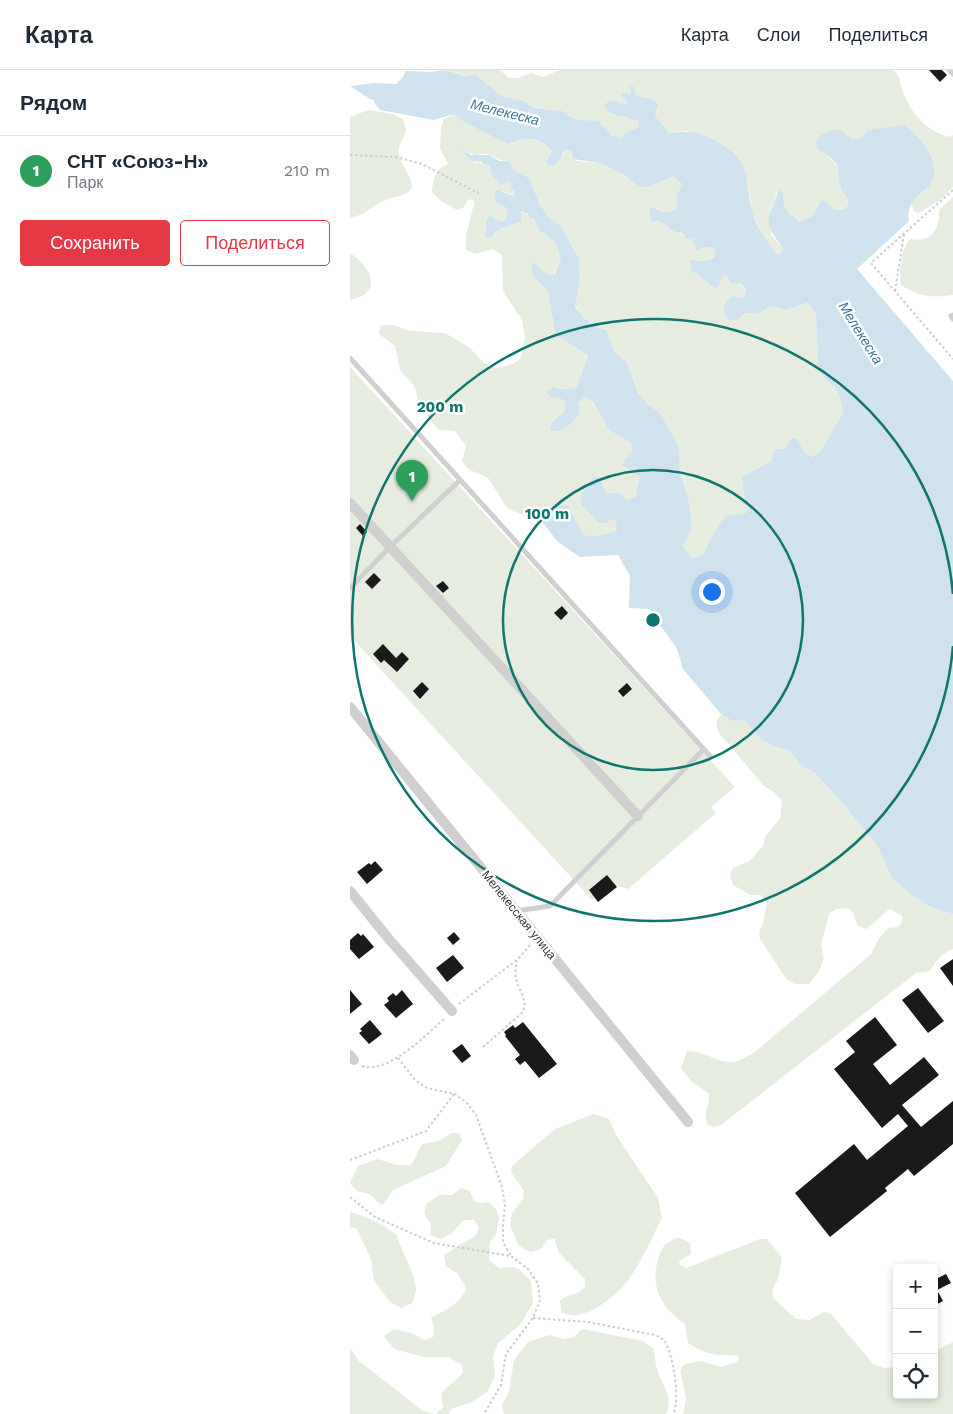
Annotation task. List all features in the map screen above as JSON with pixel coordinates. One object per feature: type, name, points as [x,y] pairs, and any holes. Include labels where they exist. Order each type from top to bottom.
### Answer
[{"type":"street","points":[[350,504],[638,816]]},
{"type":"street","name":"Мелекесская улица","points":[[350,707],[688,1122]]},
{"type":"street","points":[[350,891],[452,1011]]},
{"type":"lane","points":[[949,70],[953,74]]},
{"type":"lane","points":[[953,315],[951,316],[953,318]]},
{"type":"lane","points":[[350,358],[710,756]]},
{"type":"lane","points":[[350,588],[460,480]]},
{"type":"lane","points":[[516,911],[550,906],[704,749]]},
{"type":"path","points":[[350,155],[396,157],[422,164],[482,195]]},
{"type":"path","points":[[953,190],[872,263],[953,359]]},
{"type":"path","points":[[895,291],[904,234]]},
{"type":"path","points":[[483,1047],[523,1012],[526,1003],[516,982],[515,970],[518,959]]},
{"type":"path","points":[[398,1058],[415,1080],[427,1088],[455,1094],[467,1103],[476,1115],[502,1187],[506,1205],[503,1242],[511,1256],[530,1270],[538,1284],[540,1300],[533,1318],[506,1354],[501,1385],[484,1414]]},
{"type":"path","points":[[350,1160],[426,1131],[455,1094]]},
{"type":"path","points":[[350,1196],[375,1217],[434,1243],[511,1256]]},
{"type":"path","points":[[533,1318],[588,1322],[655,1335],[664,1340],[669,1351],[678,1393],[676,1409],[673,1414]]},
{"type":"shaded area","points":[[442,70],[500,70],[509,78],[517,78],[531,73],[543,77],[561,70],[894,70],[899,77],[906,100],[921,121],[934,131],[950,137],[953,135],[953,187],[940,200],[919,213],[914,211],[911,203],[926,190],[861,138],[851,139],[837,130],[820,135],[816,142],[837,166],[842,192],[849,199],[848,205],[843,210],[835,210],[826,201],[821,201],[813,215],[799,221],[785,206],[783,194],[776,193],[775,202],[770,209],[771,235],[784,249],[781,254],[777,254],[767,243],[752,213],[744,168],[688,131],[669,133],[655,116],[658,105],[636,96],[631,90],[630,93],[621,93],[620,95],[627,104],[609,101],[606,111],[620,117],[624,115],[638,121],[639,128],[622,139],[612,136],[598,121],[574,119],[561,111],[534,108],[522,100],[503,97],[475,74],[467,76]]},
{"type":"shaded area","points":[[368,110],[393,114],[403,119],[406,131],[400,145],[399,154],[412,183],[412,188],[406,193],[383,201],[364,213],[350,218],[350,117]]},
{"type":"shaded area","points":[[454,114],[462,121],[507,144],[526,139],[541,142],[552,151],[546,162],[554,166],[565,150],[572,151],[576,161],[600,163],[626,176],[638,187],[648,187],[673,175],[682,184],[677,195],[677,209],[670,213],[658,211],[652,221],[658,220],[675,232],[695,238],[705,247],[714,248],[715,257],[708,261],[691,260],[696,273],[712,287],[722,275],[727,274],[746,289],[744,297],[739,298],[737,320],[746,313],[759,314],[770,306],[785,310],[809,303],[816,314],[818,364],[823,377],[838,391],[843,412],[821,451],[812,457],[805,453],[797,439],[785,449],[775,449],[771,461],[742,477],[752,504],[746,513],[712,536],[704,553],[693,559],[682,545],[690,506],[680,471],[679,447],[660,413],[638,393],[627,362],[615,354],[606,330],[591,325],[575,306],[580,281],[579,259],[561,226],[548,218],[540,205],[529,178],[514,170],[509,161],[500,160],[485,154],[475,155],[462,148],[475,163],[484,163],[507,181],[510,180],[516,196],[503,191],[503,205],[508,210],[507,218],[503,221],[495,219],[490,215],[495,235],[500,229],[521,222],[521,211],[534,218],[539,230],[556,243],[561,259],[553,275],[532,275],[548,291],[555,334],[588,354],[576,388],[561,389],[553,387],[558,397],[565,402],[565,412],[584,397],[591,401],[609,430],[631,443],[632,453],[625,459],[641,477],[635,497],[627,500],[606,493],[601,481],[594,476],[582,492],[580,503],[616,521],[618,531],[596,536],[583,535],[557,505],[542,515],[525,516],[507,508],[488,478],[468,469],[462,461],[466,446],[455,431],[439,430],[419,407],[415,387],[400,370],[395,346],[379,334],[380,326],[393,325],[410,331],[445,333],[469,347],[484,363],[496,368],[511,365],[520,359],[525,338],[522,320],[503,291],[502,255],[493,249],[475,254],[466,250],[466,235],[474,204],[473,200],[468,199],[464,207],[457,210],[441,201],[432,192],[437,172],[448,164],[440,148],[441,128],[444,119]]},
{"type":"shaded area","points":[[953,197],[953,295],[932,296],[914,292],[901,285],[900,267],[904,249],[910,239],[924,239],[933,234],[938,224],[939,210]]},
{"type":"shaded area","points":[[350,253],[364,265],[371,279],[367,292],[361,297],[350,300]]},
{"type":"shaded area","points":[[350,367],[735,787],[711,807],[716,813],[628,889],[610,884],[592,900],[350,636]]},
{"type":"shaded area","points":[[721,714],[732,721],[744,719],[768,744],[789,750],[802,766],[814,772],[846,807],[878,847],[892,878],[910,894],[930,907],[953,914],[953,949],[939,958],[930,971],[916,973],[721,1125],[714,1127],[708,1125],[706,1120],[709,1094],[692,1082],[681,1068],[687,1051],[731,1062],[755,1052],[871,954],[880,937],[888,928],[898,927],[902,922],[902,916],[890,909],[866,929],[857,925],[854,914],[848,908],[836,909],[829,914],[821,945],[824,958],[819,971],[809,984],[796,984],[787,980],[760,939],[759,932],[763,924],[767,903],[761,895],[750,895],[733,885],[730,875],[733,868],[750,861],[763,846],[766,835],[780,819],[782,801],[774,792],[764,786],[718,732],[716,722]]},
{"type":"shaded area","points":[[594,1114],[609,1119],[616,1135],[658,1198],[662,1218],[638,1265],[623,1286],[608,1300],[589,1312],[570,1315],[561,1312],[560,1300],[583,1290],[585,1279],[559,1253],[554,1239],[547,1240],[541,1249],[530,1252],[519,1246],[510,1225],[512,1213],[523,1199],[524,1191],[511,1172],[512,1166],[555,1129]]},
{"type":"shaded area","points":[[452,1133],[459,1133],[462,1140],[446,1166],[393,1190],[383,1205],[370,1195],[358,1191],[350,1183],[358,1166],[378,1159],[396,1165],[411,1165],[422,1144],[439,1141]]},
{"type":"shaded area","points":[[461,1188],[470,1191],[474,1201],[480,1203],[488,1202],[496,1209],[499,1218],[496,1235],[490,1242],[489,1260],[499,1268],[513,1267],[520,1270],[531,1281],[533,1303],[520,1325],[498,1343],[493,1357],[495,1375],[488,1391],[472,1402],[451,1409],[449,1414],[435,1414],[443,1408],[441,1393],[463,1373],[462,1365],[448,1357],[424,1357],[394,1349],[384,1336],[394,1329],[411,1333],[425,1340],[433,1337],[434,1328],[431,1318],[452,1306],[464,1294],[466,1288],[458,1274],[446,1266],[444,1255],[476,1235],[479,1227],[474,1220],[464,1220],[451,1234],[441,1239],[430,1235],[431,1224],[424,1214],[426,1204],[439,1195],[452,1195]]},
{"type":"shaded area","points":[[350,1212],[374,1221],[397,1235],[415,1281],[416,1290],[412,1303],[402,1308],[391,1303],[374,1281],[371,1259],[357,1229],[350,1227]]},
{"type":"shaded area","points":[[678,1237],[690,1243],[691,1254],[679,1261],[680,1265],[686,1268],[760,1239],[767,1239],[782,1258],[778,1279],[772,1290],[774,1299],[796,1319],[809,1320],[824,1312],[831,1314],[873,1364],[884,1368],[893,1367],[893,1399],[938,1399],[938,1349],[953,1342],[953,1414],[683,1414],[686,1398],[680,1370],[685,1364],[700,1361],[721,1367],[737,1362],[739,1358],[736,1355],[717,1355],[705,1352],[688,1343],[685,1324],[665,1305],[658,1291],[656,1273],[660,1253],[665,1244]]},
{"type":"shaded area","points":[[582,1329],[643,1341],[654,1349],[657,1369],[669,1401],[666,1414],[504,1414],[502,1405],[509,1392],[514,1360],[528,1342],[549,1335],[565,1339],[574,1337]]},
{"type":"shaded area","points":[[350,1348],[359,1361],[423,1411],[434,1414],[350,1414]]},
{"type":"water","name":"Мелекеска","points":[[442,70],[466,76],[475,74],[503,97],[522,100],[534,108],[562,111],[574,119],[598,121],[612,136],[621,138],[628,131],[639,128],[638,121],[624,116],[620,117],[606,111],[605,105],[609,100],[627,104],[620,95],[621,93],[630,93],[630,86],[633,86],[636,96],[654,100],[658,105],[655,116],[669,133],[690,132],[701,134],[721,144],[738,158],[746,173],[752,211],[756,222],[762,234],[777,254],[781,254],[783,249],[770,228],[769,218],[770,211],[780,190],[783,193],[786,209],[799,221],[813,215],[821,201],[826,201],[835,210],[843,210],[848,205],[848,199],[842,192],[837,165],[830,157],[817,149],[816,141],[820,135],[835,129],[842,131],[851,139],[861,138],[868,130],[904,125],[926,147],[934,169],[933,179],[929,186],[912,203],[909,211],[909,221],[857,269],[953,381],[953,914],[930,907],[910,894],[892,878],[878,847],[846,807],[814,772],[802,766],[789,750],[767,743],[744,720],[732,721],[721,714],[683,669],[677,649],[649,609],[629,608],[630,576],[618,555],[580,557],[558,542],[543,523],[542,515],[557,505],[568,506],[583,535],[596,536],[617,531],[616,521],[611,519],[606,523],[599,523],[580,503],[582,492],[594,476],[601,481],[606,493],[619,493],[627,500],[635,497],[640,477],[623,465],[625,459],[632,453],[631,443],[609,430],[592,401],[584,397],[578,403],[580,413],[570,424],[559,431],[550,430],[552,422],[565,412],[565,402],[558,397],[551,398],[547,392],[553,387],[561,389],[576,388],[588,355],[555,334],[548,291],[532,275],[532,262],[547,274],[554,275],[561,259],[556,243],[539,230],[534,218],[530,218],[528,214],[521,211],[521,222],[500,229],[490,238],[485,237],[487,220],[490,215],[495,219],[503,221],[507,218],[507,209],[503,205],[497,204],[496,190],[515,196],[515,192],[510,181],[501,185],[491,174],[490,167],[481,162],[471,161],[460,147],[471,155],[489,155],[499,161],[509,161],[514,170],[529,178],[540,205],[549,218],[561,226],[579,259],[580,281],[575,307],[591,325],[606,330],[615,353],[627,362],[638,393],[660,413],[679,447],[680,471],[690,506],[691,531],[682,545],[693,559],[704,553],[712,536],[726,516],[746,513],[752,504],[745,499],[742,477],[771,461],[775,449],[785,449],[792,438],[797,439],[805,453],[812,457],[821,451],[843,412],[838,391],[823,377],[818,364],[816,314],[808,303],[785,310],[770,306],[759,314],[746,313],[737,320],[729,320],[724,313],[724,306],[732,296],[744,297],[746,289],[741,284],[731,283],[727,275],[722,275],[718,288],[712,287],[696,273],[691,272],[691,260],[708,261],[715,257],[714,248],[705,247],[697,250],[693,243],[695,238],[688,239],[682,233],[675,232],[658,220],[652,222],[649,210],[652,207],[664,212],[671,212],[677,209],[677,195],[682,184],[673,176],[648,187],[638,187],[626,176],[600,163],[573,159],[572,151],[565,150],[554,166],[548,165],[546,162],[552,151],[536,140],[526,139],[507,144],[462,121],[454,114],[434,120],[380,110],[374,100],[350,86],[375,83],[396,84],[406,71],[432,72]]},
{"type":"building","points":[[929,70],[942,70],[947,75],[940,82]]},
{"type":"building","points":[[360,524],[367,532],[363,536],[356,528]]},
{"type":"building","points":[[374,573],[381,580],[372,589],[365,582]]},
{"type":"building","points":[[443,581],[449,588],[443,593],[436,586]]},
{"type":"building","points":[[562,606],[568,613],[561,620],[554,613]]},
{"type":"building","points":[[383,644],[396,658],[402,652],[409,659],[397,672],[384,660],[381,663],[373,654]]},
{"type":"building","points":[[422,682],[429,689],[420,699],[413,691]]},
{"type":"building","points":[[627,683],[632,689],[623,697],[618,691]]},
{"type":"building","points":[[375,861],[383,870],[367,884],[357,872]]},
{"type":"building","points":[[607,875],[617,887],[598,902],[589,890]]},
{"type":"building","points":[[454,932],[460,939],[453,945],[447,938]]},
{"type":"building","points":[[358,933],[361,936],[363,934],[374,947],[359,959],[350,949],[350,940]]},
{"type":"building","points":[[453,955],[464,968],[447,982],[436,968]]},
{"type":"building","points":[[953,959],[953,986],[940,968]]},
{"type":"building","points":[[918,988],[944,1021],[928,1033],[902,1000]]},
{"type":"building","points":[[350,990],[362,1004],[350,1014]]},
{"type":"building","points":[[402,990],[413,1004],[396,1018],[384,1005],[389,1001],[387,998],[393,993],[396,996]]},
{"type":"building","points":[[875,1017],[897,1045],[873,1064],[890,1085],[924,1057],[939,1075],[902,1105],[921,1127],[953,1101],[953,1144],[914,1176],[908,1169],[885,1188],[887,1191],[830,1237],[795,1193],[854,1144],[867,1160],[908,1126],[898,1114],[882,1128],[834,1069],[855,1052],[846,1041]]},
{"type":"building","points":[[370,1020],[382,1034],[369,1044],[359,1033],[362,1031],[360,1029]]},
{"type":"building","points":[[523,1022],[557,1064],[539,1078],[525,1061],[520,1065],[515,1059],[520,1055],[505,1036],[504,1032],[513,1025],[515,1028]]},
{"type":"building","points":[[462,1044],[471,1056],[462,1063],[452,1051]]},
{"type":"building","points":[[946,1274],[951,1283],[938,1290],[938,1278]]},
{"type":"building","points":[[938,1292],[943,1301],[938,1304]]},
{"type":"place","name":"СНТ «Союз-Н»","points":[[412,501]]}]
